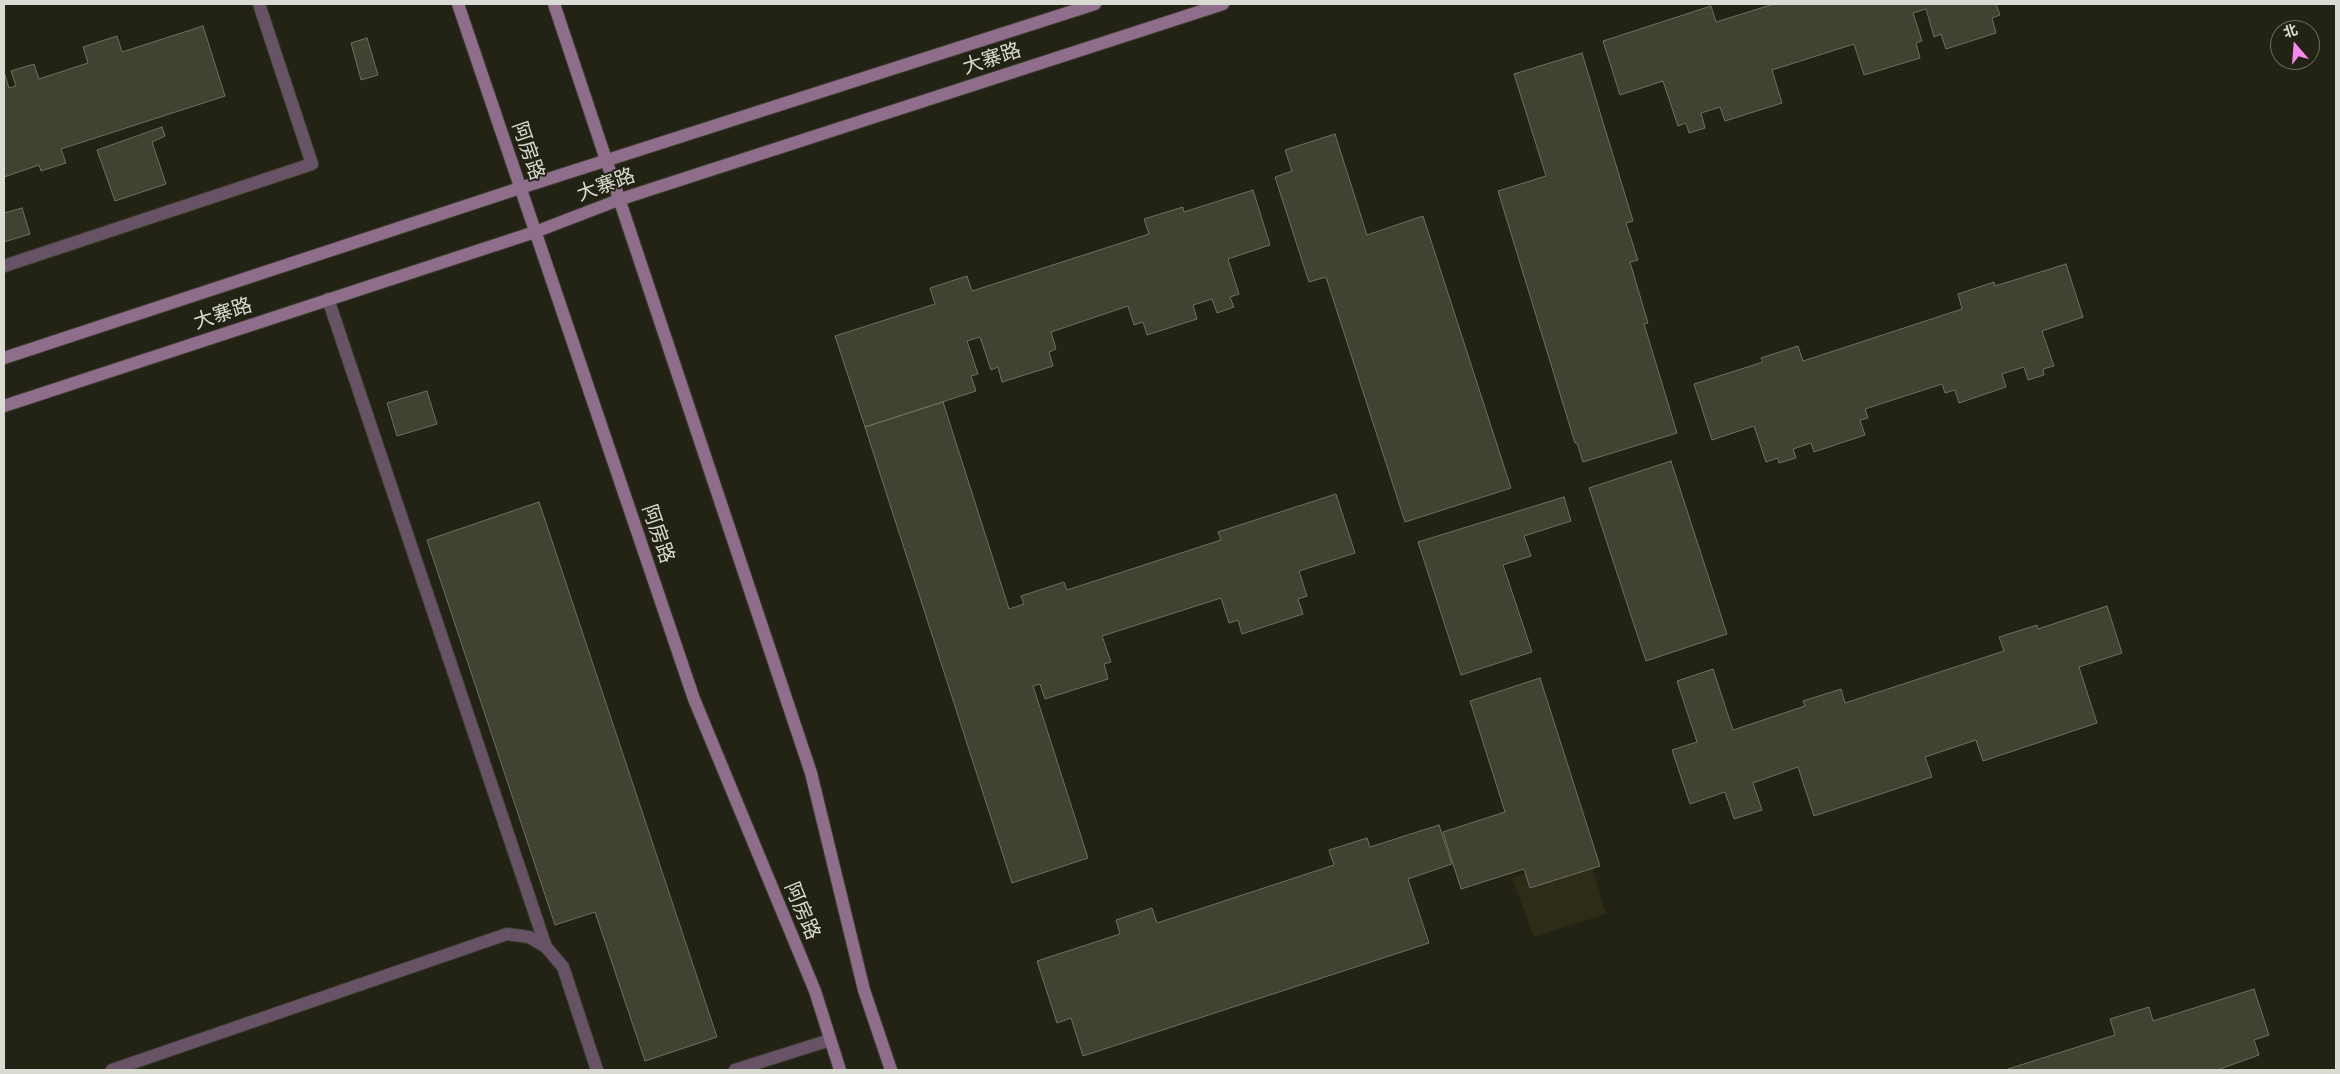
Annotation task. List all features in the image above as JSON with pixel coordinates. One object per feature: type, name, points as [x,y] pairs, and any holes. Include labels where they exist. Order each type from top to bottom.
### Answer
[{"type":"main road","name":"阿房路","points":[[458,4],[694,699],[717,759],[815,991],[840,1070]]},
{"type":"main road","name":"阿房路","points":[[554,4],[621,199],[811,773],[864,990],[891,1070]]},
{"type":"main road","name":"大寨路","points":[[4,358],[520,188],[1095,4]]},
{"type":"main road","name":"大寨路","points":[[4,406],[535,232],[621,199],[1223,4]]},
{"type":"street","points":[[4,266],[312,164],[259,4]]},
{"type":"street","points":[[328,299],[546,947]]},
{"type":"street","points":[[112,1070],[507,934],[529,938],[546,947],[563,967],[597,1070]]},
{"type":"street","points":[[735,1070],[830,1040]]},
{"type":"shaded area","points":[[1588,853],[1606,914],[1534,937],[1512,878]]},
{"type":"building","points":[[1774,4],[1996,4],[2000,15],[1992,18],[1996,33],[1946,49],[1941,34],[1934,37],[1926,9],[1913,13],[1922,41],[1916,43],[1920,58],[1864,75],[1854,44],[1772,70],[1782,103],[1725,121],[1720,107],[1701,113],[1705,128],[1689,133],[1686,123],[1678,126],[1663,81],[1620,95],[1603,41],[1711,6],[1716,22]]},
{"type":"building","points":[[203,26],[225,96],[61,149],[66,163],[41,171],[39,165],[4,177],[4,72],[9,88],[16,86],[11,71],[34,64],[39,79],[88,63],[83,47],[117,36],[122,52]]},
{"type":"building","points":[[367,38],[378,75],[361,80],[351,43]]},
{"type":"building","points":[[1582,53],[1633,221],[1626,223],[1638,260],[1630,262],[1648,323],[1644,324],[1677,433],[1583,462],[1577,443],[1575,443],[1498,191],[1546,176],[1514,74]]},
{"type":"building","points":[[162,127],[165,136],[152,142],[166,184],[115,201],[97,150]]},
{"type":"building","points":[[1335,134],[1367,235],[1423,216],[1511,488],[1405,522],[1326,277],[1309,282],[1275,177],[1292,171],[1285,150]]},
{"type":"building","points":[[1253,190],[1270,245],[1228,259],[1239,294],[1230,297],[1234,307],[1217,313],[1212,299],[1193,305],[1197,319],[1147,335],[1143,322],[1134,325],[1128,306],[1051,332],[1056,349],[1049,352],[1053,366],[1002,382],[998,367],[991,370],[980,337],[967,341],[978,374],[971,376],[976,391],[865,427],[835,336],[935,304],[930,288],[967,276],[972,291],[1149,234],[1144,219],[1183,207],[1184,212]]},
{"type":"building","points":[[22,208],[30,234],[4,242],[4,213]]},
{"type":"building","points":[[2066,264],[2083,317],[2042,331],[2054,366],[2043,369],[2044,375],[2028,380],[2024,367],[2002,374],[2006,387],[1959,403],[1955,390],[1945,393],[1942,384],[1865,409],[1868,418],[1860,420],[1865,435],[1814,452],[1811,443],[1793,449],[1796,458],[1779,463],[1778,458],[1766,462],[1754,426],[1712,440],[1694,384],[1763,362],[1761,358],[1798,346],[1803,361],[1962,309],[1958,294],[1994,282],[1995,286]]},
{"type":"building","points":[[427,391],[437,424],[397,436],[387,403]]},
{"type":"building","points":[[943,402],[1009,609],[1024,604],[1021,596],[1064,582],[1067,590],[1221,540],[1218,532],[1336,494],[1355,553],[1299,571],[1307,596],[1298,599],[1303,614],[1242,634],[1238,620],[1229,623],[1221,598],[1102,636],[1111,662],[1104,664],[1108,679],[1045,699],[1040,684],[1033,686],[1088,858],[1012,883],[865,427]]},
{"type":"building","points":[[1671,461],[1727,634],[1646,661],[1589,488]]},
{"type":"building","points":[[1564,497],[1571,521],[1524,536],[1531,556],[1503,565],[1532,652],[1461,675],[1418,542]]},
{"type":"building","points":[[539,502],[717,1037],[645,1061],[595,912],[555,925],[427,540]]},
{"type":"building","points":[[2107,606],[2122,653],[2079,667],[2097,723],[1983,761],[1976,740],[1925,757],[1932,777],[1814,816],[1798,767],[1753,783],[1762,810],[1734,819],[1725,792],[1690,804],[1672,750],[1697,742],[1677,681],[1713,669],[1733,730],[1805,706],[1803,701],[1841,689],[1845,703],[2004,651],[1999,637],[2037,625],[2038,629]]},
{"type":"building","points":[[1540,678],[1600,866],[1530,888],[1524,869],[1461,889],[1443,832],[1505,812],[1470,701]]},
{"type":"building","points":[[1439,825],[1452,864],[1408,879],[1429,943],[1083,1056],[1071,1018],[1057,1023],[1037,961],[1120,934],[1116,920],[1152,908],[1157,923],[1334,865],[1329,850],[1367,838],[1370,847]]},
{"type":"building","points":[[2254,989],[2269,1035],[2254,1040],[2259,1055],[2217,1070],[2005,1070],[2115,1035],[2110,1019],[2149,1007],[2153,1021]]}]
